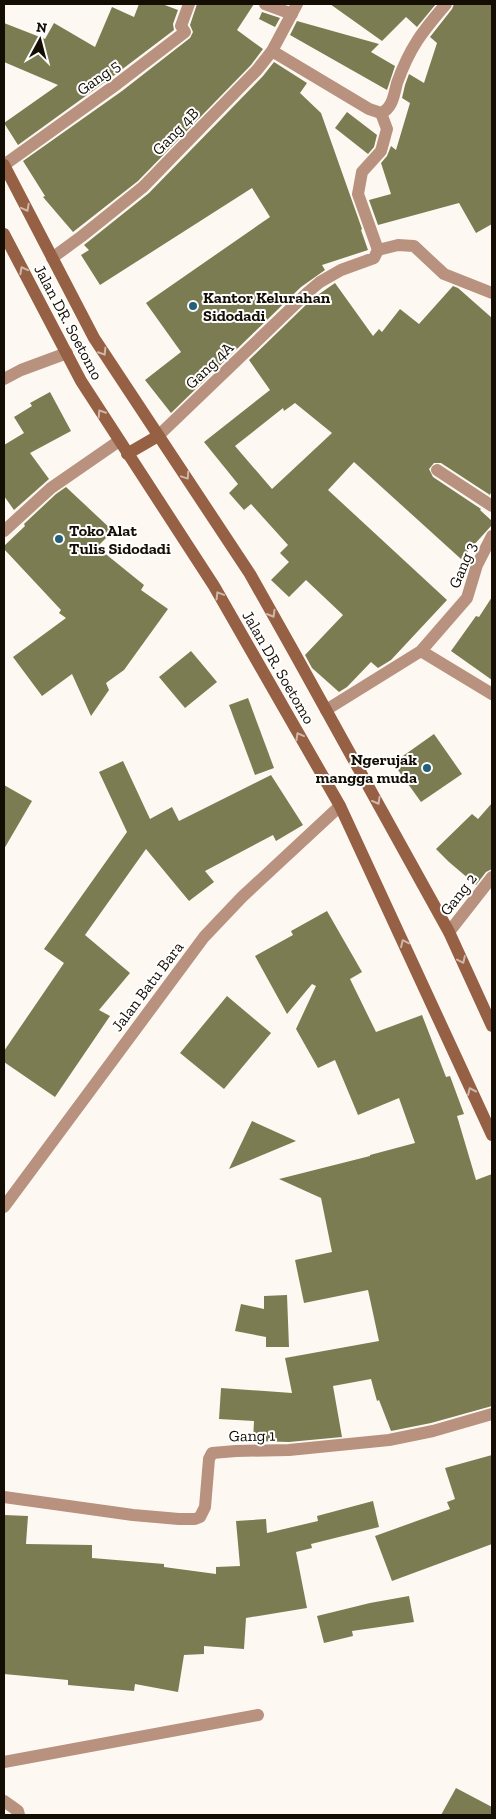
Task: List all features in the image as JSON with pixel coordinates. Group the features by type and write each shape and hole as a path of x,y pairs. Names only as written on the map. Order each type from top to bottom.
{"street":[{"name":"Gang 5","path":"4,165 186,32 181,26 189,4"},
{"path":"265,4 294,9"},
{"path":"381,113 390,107 397,83 415,41 446,4"},
{"name":"Gang 4B","path":"52,258 143,187 258,70 272,51 294,9"},
{"path":"272,51 369,109 381,113 387,128 381,150 362,172 358,194 378,250 398,245 414,246 444,274 492,292"},
{"name":"Jalan DR. Soetomo","path":"4,165 94,338 250,574 449,932 492,1026"},
{"name":"Jalan DR. Soetomo","path":"4,234 80,381 214,586 340,806 492,1135"},
{"name":"Gang 4A","path":"158,436 320,282 341,270 374,258 378,250"},
{"path":"4,379 20,370 67,353"},
{"path":"127,454 158,436"},
{"path":"4,531 52,488 119,441"},
{"path":"437,470 492,506"},
{"name":"Gang 3","path":"326,710 421,651 467,598 477,565 492,536"},
{"path":"421,651 492,694"},
{"name":"Jalan Batu Bara","path":"4,1207 204,936 242,897 340,806"},
{"name":"Gang 2","path":"449,932 492,877"},
{"name":"Gang 1","path":"4,1497 133,1515 179,1519 195,1518 203,1513 205,1507 209,1458 212,1453 344,1446 389,1440 433,1431 492,1414"},
{"path":"4,1762 258,1715"},
{"path":"4,1801 18,1811 19,1815"}],"building":[{"path":"139,4 162,4 178,10 173,24 174,30 18,145 4,123 58,85 4,62 4,23 45,39 54,23 95,47 112,7 134,17"},
{"path":"197,4 254,4 237,30 263,49 251,65 138,181 73,232 43,197 45,196 23,161 122,91 190,38 193,32 190,25"},
{"path":"330,4 436,4 417,27 406,17 382,41"},
{"path":"454,4 492,4 492,224 476,233 459,203 378,225 369,200 391,194 381,163 387,156 391,146 396,150 410,103 402,98 405,85 409,74 424,83 437,43 430,37"},
{"path":"262,12 280,18 275,27 259,19"},
{"path":"297,21 379,44 371,52 395,66 387,90 290,35"},
{"path":"274,62 307,83 300,93 321,113 368,250 322,265 325,270 301,287 171,413 145,380 181,352 146,303 270,217 252,188 100,285 81,255 89,250 84,245 149,193 263,76"},
{"path":"347,112 377,135 374,147 368,154 335,128"},
{"path":"335,283 373,336 379,329 382,332 400,309 419,324 453,286 458,288 492,318 492,490 490,495 441,463 434,463 429,469 433,477 481,509 492,521 492,525 461,559 354,462 328,490 447,600 391,660 378,668 371,662 347,687 339,692 312,668 305,655 343,615 306,580 289,597 271,580 289,562 280,553 288,545 251,504 244,510 229,493 238,484 204,442 270,390 249,360 312,299","holes":["295,403 332,433 272,489 235,446 283,408 284,411"]},
{"path":"50,392 71,431 30,453 49,479 14,510 4,496 4,445 24,433 14,417 32,406 30,403"},
{"path":"66,487 113,531 97,547 144,585 141,590 168,609 124,670 106,683 109,690 91,716 72,674 42,696 13,657 66,618 59,613 61,610 4,549 4,546 25,526 24,524"},
{"path":"492,597 492,680 451,651 476,616 479,617"},
{"path":"191,651 217,682 185,708 159,677"},
{"path":"248,698 274,768 255,775 229,705"},
{"name":"Ngerujak mangga muda","path":"434,734 462,774 421,802 393,763"},
{"path":"123,761 150,819 172,807 179,821 271,775 303,825 276,841 273,835 205,871 214,882 189,901 146,849 85,935 130,973 99,1010 110,1016 55,1097 4,1062 4,1051 64,963 44,949 127,832 99,772"},
{"path":"4,785 32,801 4,849"},
{"path":"492,803 492,869 486,872 476,885 436,849 472,814 478,819"},
{"path":"327,911 362,972 350,979 376,1032 422,1015 446,1077 450,1076 464,1114 457,1116 476,1180 492,1174 492,1406 431,1423 391,1431 379,1400 377,1401 371,1379 333,1386 342,1437 289,1442 253,1441 254,1421 219,1419 221,1388 292,1393 285,1358 379,1341 368,1290 304,1303 295,1260 332,1252 321,1198 279,1179 415,1143 399,1098 358,1115 335,1060 318,1068 296,1029 316,986 312,984 287,1014 255,956 293,935 291,931"},
{"path":"227,996 271,1033 224,1089 180,1053"},
{"path":"252,1121 296,1141 229,1169"},
{"path":"287,1295 289,1347 266,1347 266,1337 235,1331 241,1304 264,1309 264,1296"},
{"path":"492,1455 492,1544 392,1581 375,1536 450,1509 447,1502 455,1499 445,1468"},
{"path":"373,1501 379,1527 311,1544 312,1548 296,1552 307,1608 246,1618 244,1649 204,1646 204,1654 184,1655 178,1692 135,1684 134,1691 68,1685 68,1680 4,1674 4,1515 28,1516 26,1544 92,1545 92,1558 164,1564 164,1567 216,1574 216,1567 240,1566 236,1521 266,1519 267,1533 318,1521 317,1516"},
{"path":"409,1596 414,1622 352,1631 353,1636 324,1643 317,1616"},
{"path":"456,1788 492,1807 492,1815 441,1815"}],"place":[{"name":"Kantor Kelurahan Sidodadi","path":"193,306"},
{"name":"Toko Alat Tulis Sidodadi","path":"59,539"},
{"name":"Ngerujak mangga muda","path":"427,768"}]}
